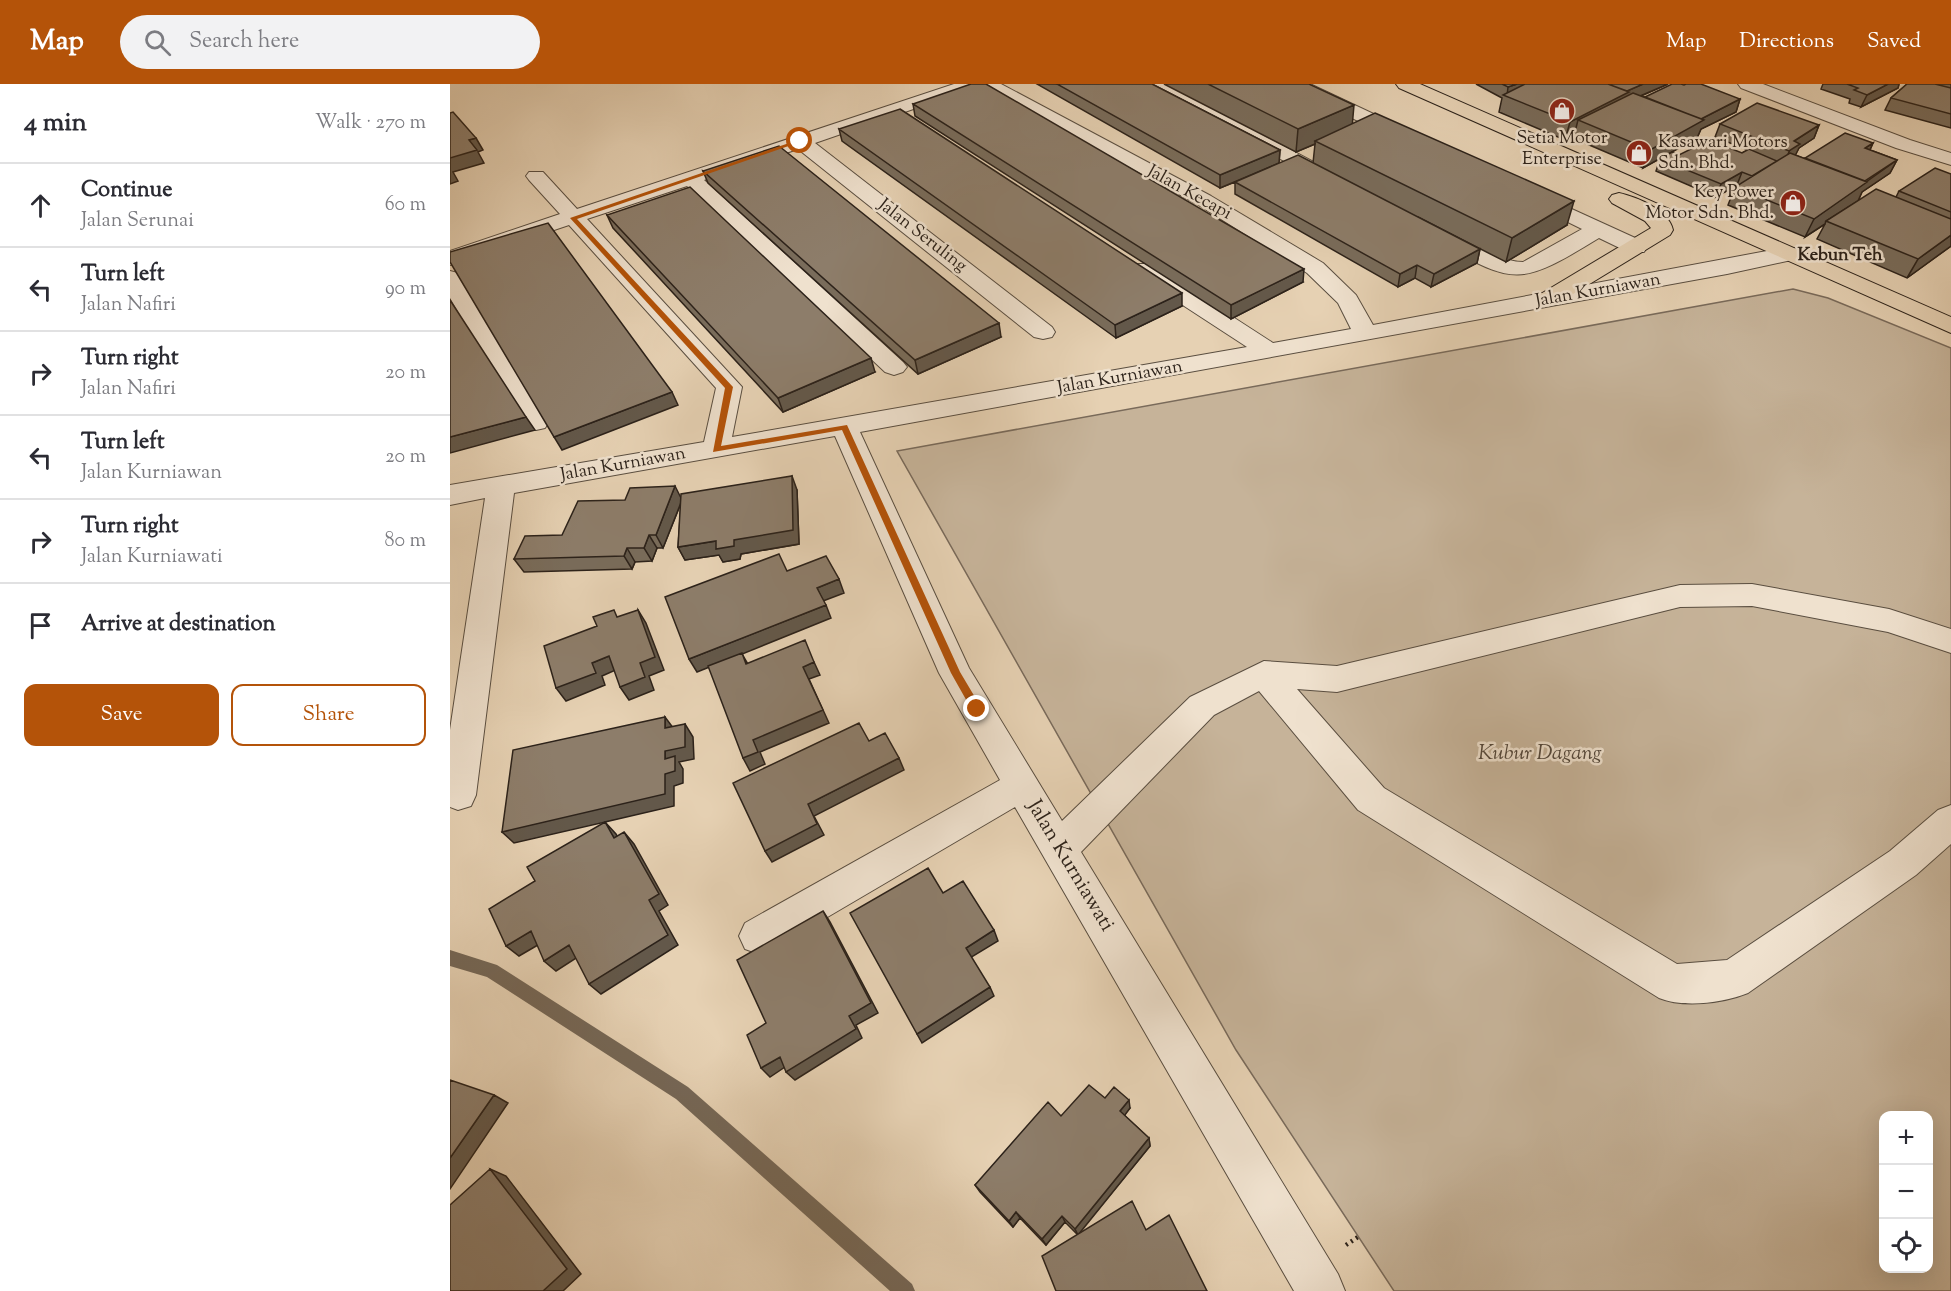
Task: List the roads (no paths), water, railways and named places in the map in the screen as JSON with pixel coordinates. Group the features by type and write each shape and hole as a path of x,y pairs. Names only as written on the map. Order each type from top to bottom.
{"main road":[{"path":"1405,84 1951,326"},
{"path":"1543,145 1563,169 1653,216 1661,224 1662,230 1547,300"}],"street":[{"path":"450,258 972,84"},
{"name":"Jalan Kecapi","path":"987,84 1204,200 1315,267 1348,300 1365,332"},
{"path":"1153,84 1348,187"},
{"path":"1295,84 1419,143"},
{"path":"1747,84 1951,160"},
{"path":"896,109 916,122"},
{"path":"1357,133 1377,123"},
{"name":"Jalan Seruling","path":"800,141 1043,332"},
{"path":"1276,170 1317,152"},
{"path":"1930,174 1951,160"},
{"path":"536,176 729,387 716,450"},
{"path":"690,178 894,367"},
{"path":"1514,189 1636,247"},
{"path":"1204,200 1225,191"},
{"path":"1419,224 1501,266 1518,270 1532,267 1598,229"},
{"name":"Jalan Kurniawan","path":"450,495 844,427 1547,300 1788,254"},
{"path":"1122,255 1268,350"},
{"path":"450,278 536,422"},
{"name":"Jalan Kurniawati","path":"844,427 956,673 1321,1291"},
{"path":"458,795 501,486"},
{"path":"1060,848 1202,706 1264,674 1337,679 1680,596 1752,595 1889,621 1951,641"},
{"path":"1264,674 1371,799 1673,984 1734,979 1903,862 1951,821"},
{"path":"759,936 1022,785"}],"waterway":[{"path":"450,958 491,971 682,1093 905,1291"}],"place":[{"name":"Setia Motor Enterprise","path":"1562,111"},
{"name":"Kasawari Motors Sdn. Bhd.","path":"1639,153"},
{"name":"Key Power Motor Sdn. Bhd.","path":"1793,203"}],"district":[{"name":"Kebun Teh","path":"1840,256"}],"park label":[{"name":"Kubur Dagang","path":"1540,754"}]}
